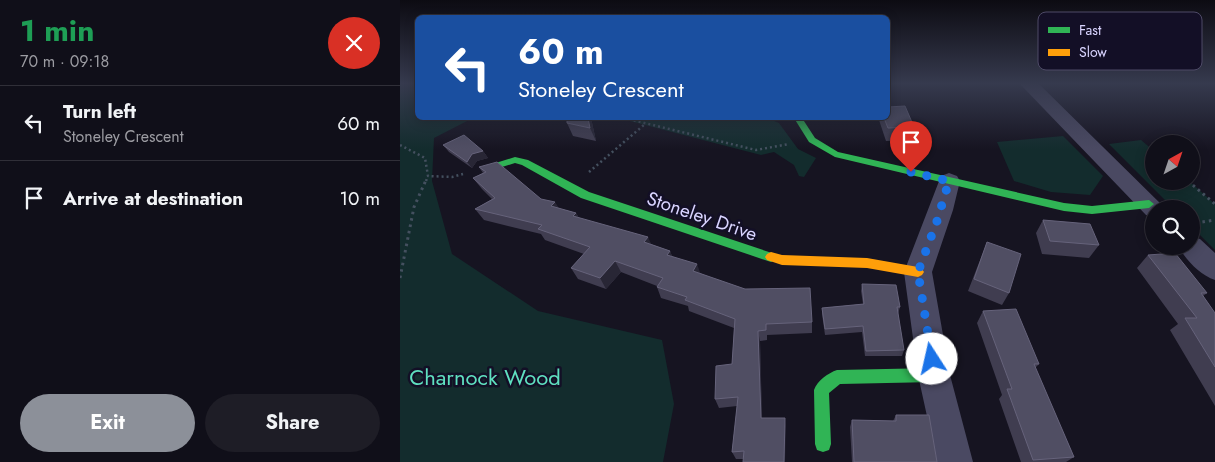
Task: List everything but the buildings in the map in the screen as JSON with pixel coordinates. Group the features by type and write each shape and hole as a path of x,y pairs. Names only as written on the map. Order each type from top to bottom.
{"street":[{"path":"1050,106 1145,201"},
{"path":"799,120 809,138 822,149 834,154 1064,207 1092,210 1145,207"},
{"name":"Stoneley Drive","path":"486,169 516,160 525,162 594,198 753,253 782,260 867,263 918,272"},
{"path":"949,181 936,224 918,272 934,375 954,462"},
{"path":"1200,255 1215,269"},
{"path":"822,444 821,390 827,383 837,377 934,375"}],"path":[{"path":"632,120 756,150 771,149 809,138"},
{"path":"572,188 645,123"},
{"path":"400,145 425,158 428,176 414,207 400,278"},
{"path":"428,176 452,177 486,169"},
{"path":"1199,190 1215,204"},
{"path":"1200,222 1215,220"}],"green space":[{"name":"Charnock Wood","path":"400,106 415,106 415,120 469,120 434,138 432,181 452,254 538,311 662,340 674,404 663,462 400,462"},
{"path":"626,120 772,120 779,123 798,149 816,158 804,177 799,176 794,165 774,152 761,155"},
{"path":"1063,136 1103,176 1090,195 1051,192 1014,181 997,142"},
{"path":"1141,140 1145,143 1145,180 1109,144"},
{"path":"1155,190 1199,190 1215,204 1215,250 1200,235 1200,200 1165,200"}],"traffic: fast":[{"path":"799,120 812,140 835,154 1064,207 1092,210 1145,204"},
{"path":"486,169 515,160 525,162 585,195 771,257"},
{"path":"823,444 821,390 837,377 934,375"}],"traffic: slow":[{"path":"771,257 782,260 867,263 918,272"}],"route":[{"path":"911,172 949,181 934,231 922,256 918,272 920,296 932,359"}]}
